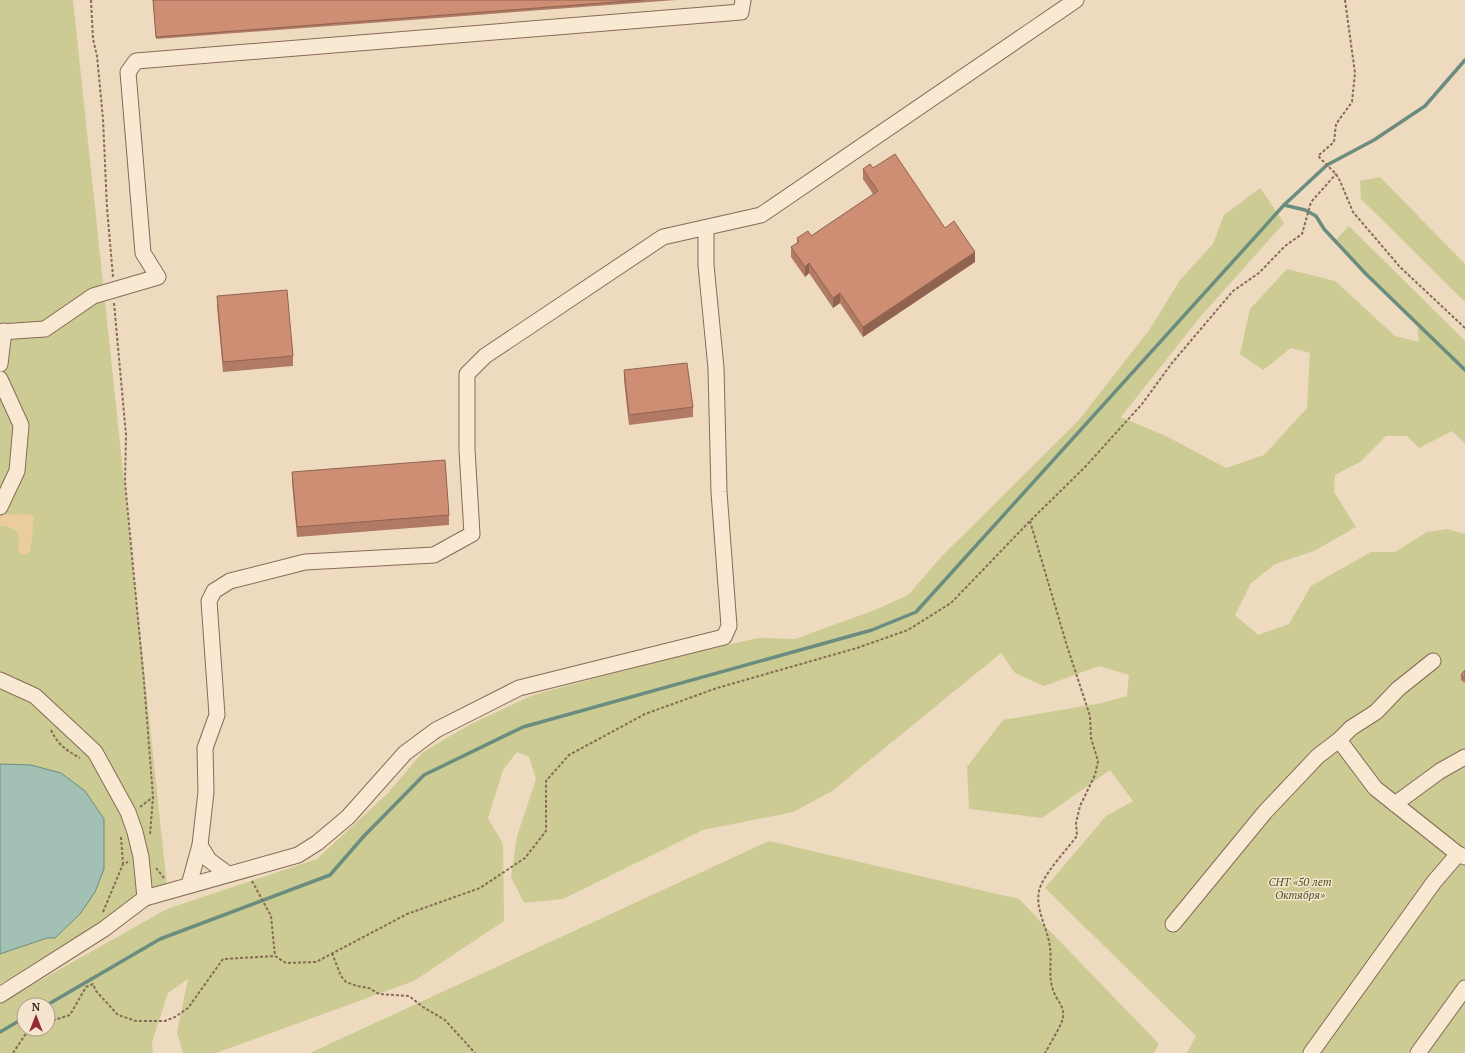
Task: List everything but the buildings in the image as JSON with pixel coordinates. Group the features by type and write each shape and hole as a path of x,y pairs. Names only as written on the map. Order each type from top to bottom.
{"street":[{"path":"0,364 2,332 45,329 93,296 158,277 143,253 128,72 136,60 741,12 743,0"},
{"path":"184,887 200,845 206,792 205,748 217,715 209,601 214,591 230,581 305,562 434,555 472,534 467,450 467,374 485,356 663,237 761,215 1076,0"},
{"path":"0,995 104,929 146,898 298,855 317,843 348,817 405,753 436,730 519,688 724,637 729,626 719,492 716,368 706,265 706,228"},
{"path":"0,379 21,425 17,471 0,507"},
{"path":"1173,924 1265,812 1318,756 1339,740 1351,728 1376,712 1398,689 1433,661"},
{"path":"0,680 35,696 95,752 128,812 147,860 146,898"},
{"path":"1311,1053 1434,882 1461,856 1375,788 1339,740"},
{"path":"1395,804 1440,771 1465,756"},
{"path":"200,845 209,860 228,874"},
{"path":"1418,1053 1465,988"}],"path":[{"path":"91,0 93,39 97,56 103,119 113,289 126,435 125,482 144,682 153,798 150,836"},
{"path":"1345,0 1355,73 1352,102 1336,124 1334,142 1318,156 1336,174 1353,212 1400,267 1465,328"},
{"path":"56,1019 70,1015 86,987 93,984 96,991 118,1015 136,1021 165,1021 188,1008 223,959 275,956 286,963 316,962 407,914 480,888 525,858 546,831 546,781 569,755 645,714 717,688 857,648 908,630 951,603 1030,520 1086,466 1142,404 1172,363 1233,291 1259,273 1285,246 1302,234 1311,202 1336,174"},
{"path":"1030,520 1066,646 1090,716 1091,738 1098,761 1095,775 1080,806 1076,823 1077,836 1050,869 1039,890 1039,906 1050,946 1052,965 1050,980 1053,991 1063,1008 1063,1018 1045,1053"},
{"path":"100,916 104,911 124,864 147,860 164,878 184,887"},
{"path":"254,882 271,916 275,956"},
{"path":"332,953 341,976 346,982 369,988 379,994 409,996 423,1007 445,1020 475,1053"},
{"path":"13,1053 24,1037"}],"green space":[{"path":"0,0 73,0 168,896 0,984"},
{"path":"1380,177 1465,264 1465,302 1361,199 1360,181"},
{"name":"СНТ «50 лет Октября»","path":"1260,188 1284,223 1200,317 1121,417 1166,436 1226,468 1264,455 1307,408 1310,353 1291,348 1263,370 1240,354 1250,309 1287,269 1335,281 1395,336 1419,342 1417,324 1335,241 1349,226 1465,341 1465,443 1452,431 1419,448 1407,436 1386,436 1360,462 1335,475 1334,492 1356,527 1314,551 1275,564 1251,583 1235,615 1258,635 1289,624 1311,586 1371,552 1395,552 1427,532 1447,529 1465,534 1465,1053 1187,1053 1196,1036 1045,888 1106,816 1133,801 1110,770 1042,818 969,809 967,767 1003,720 1102,703 1127,696 1129,675 1099,666 1044,686 1015,673 1001,653 832,791 793,812 703,830 563,899 524,903 511,877 517,836 536,779 529,757 517,752 503,770 488,818 503,844 504,921 414,981 216,1053 183,1053 177,1033 188,979 168,993 152,1042 153,1053 0,1053 0,1003 167,909 317,859 388,793 423,752 471,724 533,695 671,658 758,638 795,639 875,610 908,595 942,556 1078,421 1150,329 1180,280 1213,244 1224,215"},
{"path":"769,841 1019,899 1159,1044 1154,1053 310,1053"}],"sand":[{"path":"25,514 34,516 29,553 24,555 18,552 19,539 17,531 6,526 0,526 0,515"}],"shaded area":[{"path":"0,764 31,765 61,773 85,791 104,819 104,869 95,892 80,914 55,938 47,938 0,954"}],"waterway":[{"path":"56,1000 160,939 330,875 364,836 424,775 523,727 872,630 916,612 1284,205 1327,165 1374,140 1425,106 1465,60"},
{"path":"1284,205 1305,210 1316,216 1324,229 1366,274 1465,370"},
{"path":"0,1032 16,1023"}]}
